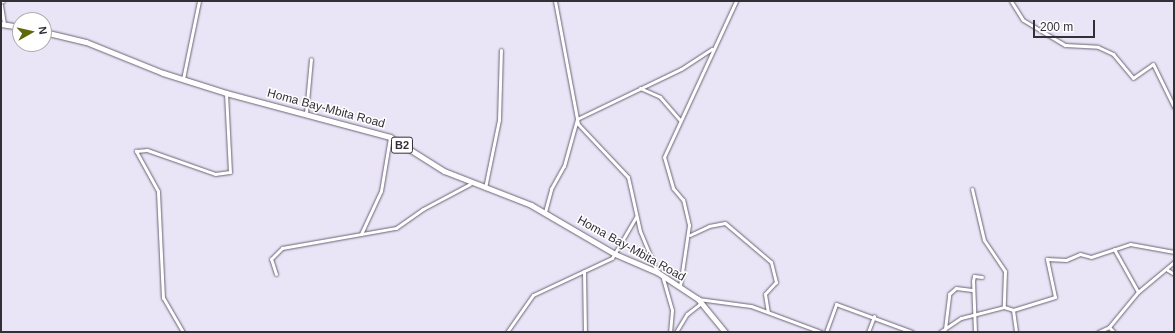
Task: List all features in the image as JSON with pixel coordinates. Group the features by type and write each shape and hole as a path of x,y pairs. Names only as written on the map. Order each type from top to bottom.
{"highway":[{"name":"Homa Bay-Mbita Road","path":"52,34 86,42 183,79 390,137 470,184 485,188 545,212 615,254 660,274 698,298"},
{"path":"698,298 700,304 725,332"}],"street":[{"path":"183,79 199,1"},
{"path":"555,1 577,119 584,133 628,177 636,217 660,274 672,310 670,332"},
{"path":"680,286 690,235 683,200 673,188 664,157 712,49 736,1"},
{"path":"1011,1 1021,19 1058,42 1072,47 1101,48 1115,55 1133,78 1152,64 1174,107"},
{"path":"2,3 3,24"},
{"path":"545,212 551,189 564,166 577,119 681,69 712,49"},
{"path":"485,188 499,120 501,50"},
{"path":"306,113 311,60"},
{"path":"640,88 660,96 680,120"},
{"path":"183,332 163,295 158,191 136,151 138,148 153,152 215,174 231,171 226,92"},
{"path":"361,234 381,191 390,137"},
{"path":"276,274 271,259 282,248 401,226 423,208 470,184"},
{"path":"972,189 984,240 1005,271 1004,307"},
{"path":"507,332 528,298 610,260 636,217"},
{"path":"690,235 709,226 725,223 771,262 776,282 765,294 768,312"},
{"path":"940,332 961,318 973,314 1004,307 1013,310 1055,297 1047,259 1066,260 1080,254 1091,257 1130,244 1174,252"},
{"path":"1114,249 1138,292"},
{"path":"1098,332 1109,327 1138,292 1174,262"},
{"path":"1166,269 1174,274"},
{"path":"584,271 585,332"},
{"path":"975,332 972,290 974,276 982,277"},
{"path":"945,329 948,294 956,288 972,290"},
{"path":"698,298 734,302 768,312 821,332"},
{"path":"676,332 684,318 700,304"},
{"path":"826,332 836,304 874,316 912,332"},
{"path":"1013,310 1016,332"},
{"path":"868,332 874,316"},
{"path":"1109,327 1114,332"}]}
